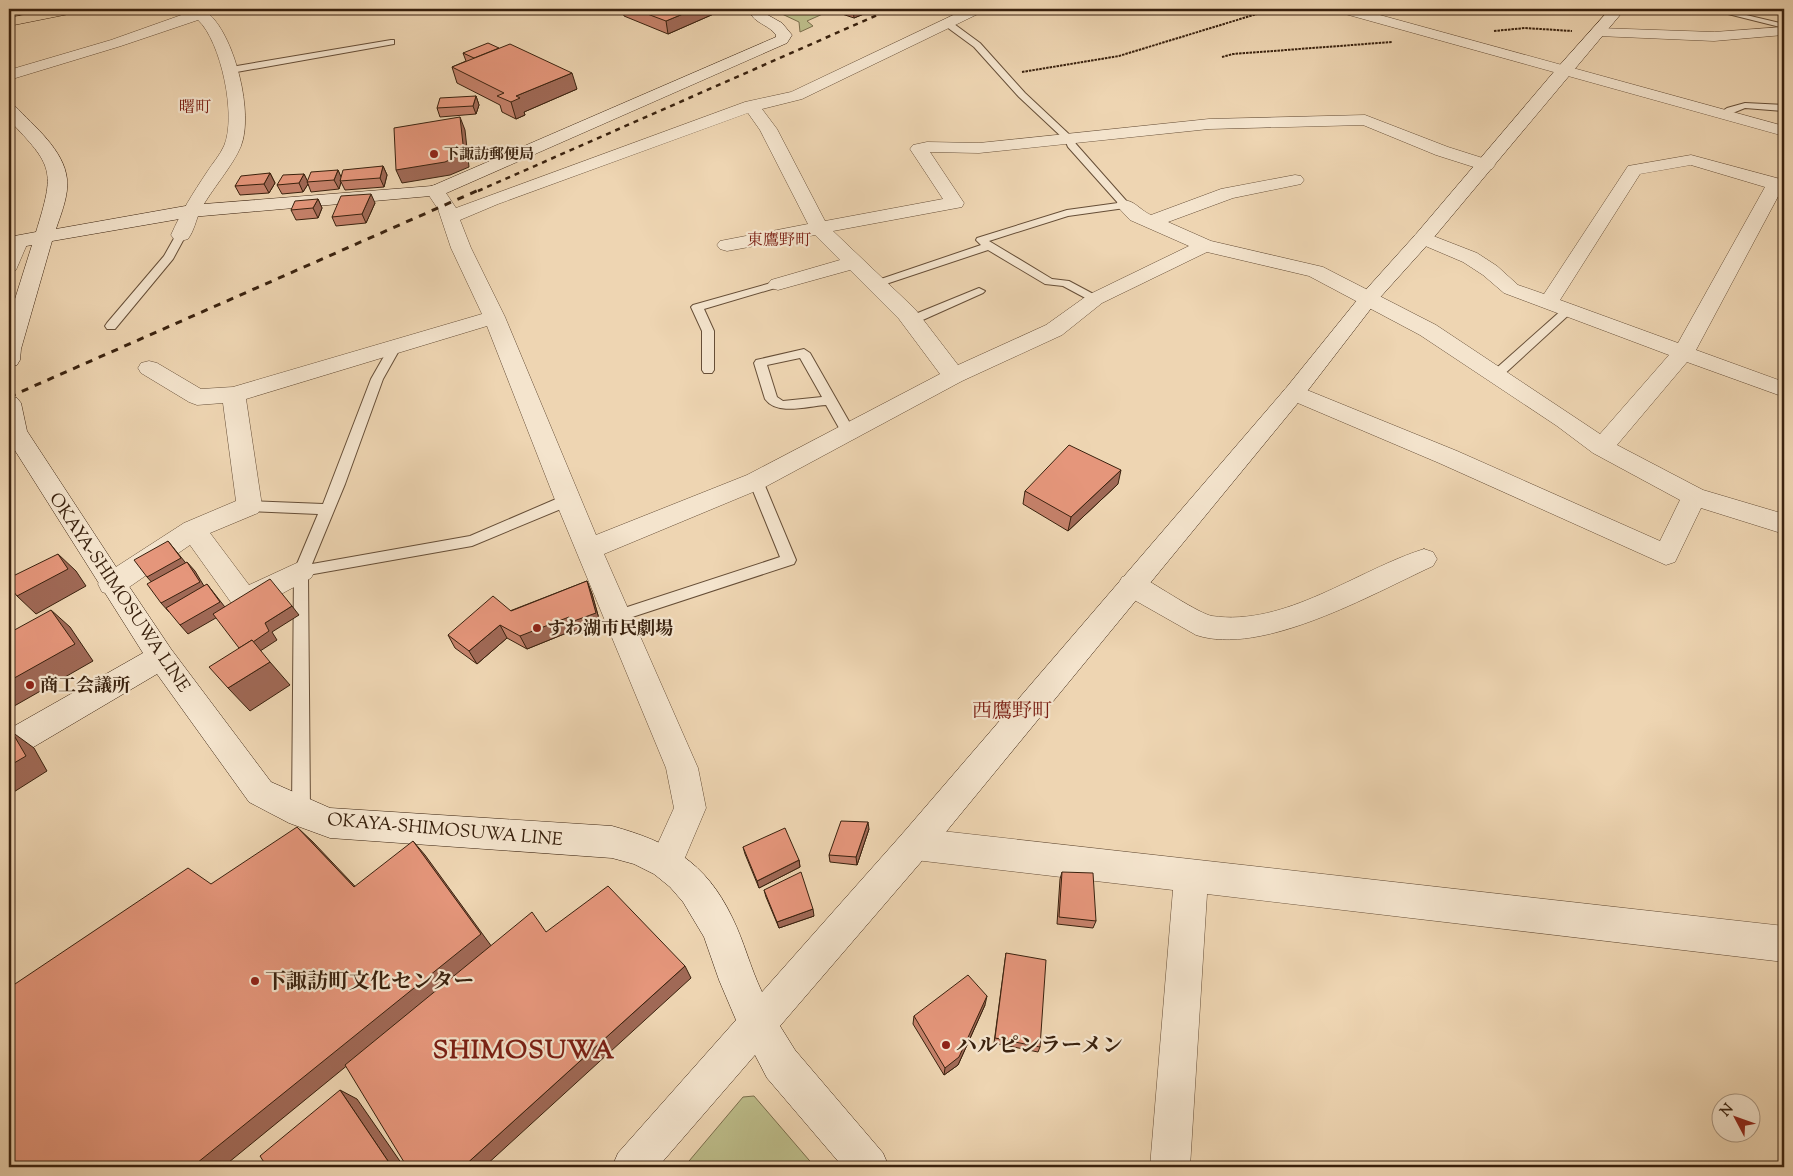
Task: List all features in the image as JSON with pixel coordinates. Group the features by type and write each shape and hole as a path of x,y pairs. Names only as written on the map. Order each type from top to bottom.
{"highway":[{"path":"9,22 35,13 74,9"}],"street":[{"path":"9,266 14,243 192,211 435,191 782,40 784,35 781,30 759,16 759,12 763,9"},
{"path":"450,217 491,200 751,106 796,96 977,9"},
{"path":"1343,9 1784,131"},
{"path":"632,1167 758,1025 914,844 1294,393 1368,298 1423,238 1564,70 1618,9"},
{"path":"9,75 116,43 202,10 211,24 231,70 237,111 233,145 192,211 181,235"},
{"path":"1598,32 1692,38 1784,31"},
{"path":"751,106 768,129 820,229 912,320 954,376"},
{"path":"9,110 39,143 53,163 58,178 56,197 10,348 9,360"},
{"path":"727,245 955,203 919,149 927,147 979,148 1209,124 1365,120 1442,151 1486,164"},
{"path":"1548,303 1634,170 1691,160 1780,185 1683,353 1602,447"},
{"path":"1151,222 1228,193 1295,180"},
{"path":"435,191 450,217 461,248 494,317 568,500 682,768 690,808 666,863"},
{"path":"1125,206 1137,216 1205,246 1316,271 1428,330 1565,420 1602,447 1694,496 1784,524"},
{"path":"1423,238 1466,253 1490,269 1511,289 1784,390"},
{"path":"589,549 756,481 954,376 1054,330 1095,299 1205,246"},
{"path":"778,284 855,262"},
{"path":"149,368 197,397 234,395 494,317"},
{"path":"1294,393 1448,457 1666,555 1694,496"},
{"path":"112,584 193,530 249,506 234,395"},
{"name":"OKAYA-SHIMOSUWA LINE","path":"9,403 15,432 112,584 161,657 260,792 301,812 330,823 612,842 640,850 666,863 682,875 695,890 720,928 738,980 758,1025 780,1064 869,1167"},
{"path":"193,530 245,600 301,571"},
{"path":"1132,585 1206,627 1250,628 1301,614 1424,559"},
{"path":"9,745 161,657"},
{"path":"914,844 1784,944"},
{"path":"1170,1167 1191,876"}],"lane":[{"path":"1712,9 1784,26"},
{"path":"947,23 977,45 1022,95 1068,139 1125,206"},
{"path":"231,70 391,42"},
{"path":"1723,114 1730,108 1745,104 1784,108"},
{"path":"1095,299 1065,283 1049,282 981,240 1066,213 1125,206"},
{"path":"111,326 169,257 181,235"},
{"path":"876,284 989,246"},
{"path":"708,370 708,331 697,307 778,284"},
{"path":"912,320 979,290"},
{"path":"1496,375 1568,310"},
{"path":"301,812 301,571 328,509 377,379 395,347"},
{"path":"831,400 781,405 771,399 760,363 804,353 831,400 848,432"},
{"path":"617,616 788,560 756,481"},
{"path":"301,571 472,541 568,500"},
{"path":"249,506 328,509"}],"path":[{"path":"1005,75 1119,56 1273,9"},
{"path":"1490,32 1525,28 1598,32"},
{"path":"1222,57 1233,54 1356,46 1426,38 1437,34"}],"green space":[{"path":"783,9 834,9 807,21 813,26 800,32 799,22 782,14"},
{"path":"754,1096 815,1167 684,1167 743,1097"}],"building":[{"path":"634,9 695,9 666,21"},
{"path":"488,43 499,48 474,58 463,53"},
{"path":"510,44 572,73 516,96 520,98 511,102 497,96 504,93 452,67"},
{"path":"476,96 473,106 437,108 440,98"},
{"name":"下諏訪郵便局","path":"460,117 464,153 445,162 396,170 394,128"},
{"path":"383,166 380,178 340,181 343,170"},
{"path":"338,170 334,180 307,182 311,172"},
{"path":"270,173 264,184 235,186 241,176"},
{"path":"304,174 299,183 277,185 283,175"},
{"path":"371,194 362,214 332,217 341,196"},
{"path":"318,199 313,208 291,210 295,201"},
{"path":"1069,445 1121,470 1071,517 1025,491"},
{"path":"168,541 181,558 147,577 134,560"},
{"path":"58,554 68,569 17,596 9,586 9,578"},
{"path":"187,562 200,582 161,603 147,584"},
{"path":"270,579 292,606 265,623 269,631 253,642 252,640 239,648 213,614"},
{"path":"587,581 596,613 571,622 569,617 520,636 500,625 469,651 448,635 493,596 511,611"},
{"path":"207,584 220,602 180,625 166,608"},
{"path":"51,610 75,644 9,681 9,633"},
{"path":"252,640 270,662 228,688 209,667"},
{"path":"12,732 26,756 9,766 9,734"},
{"path":"841,821 868,822 856,857 829,855"},
{"name":"下諏訪町文化センター","path":"297,827 354,887 413,841 481,934 192,1167 9,1167 9,988 188,868 211,884"},
{"path":"785,828 799,860 757,881 743,847"},
{"path":"801,872 813,909 777,922 764,890"},
{"path":"1062,872 1093,873 1096,921 1059,917"},
{"path":"608,886 685,966 463,1167 407,1167 345,1065 532,912 546,932"},
{"path":"1006,953 1046,960 1040,1047 995,1038"},
{"name":"ハルピンラーメン","path":"968,975 987,996 959,1057 945,1068 914,1016"},
{"path":"340,1090 392,1167 267,1167 260,1156"}],"railway":[{"path":"478,191 891,9"},
{"path":"9,397 481,189"}],"place":[{"name":"下諏訪郵便局","path":"434,154"},
{"name":"すわ湖市民劇場","path":"537,628"},
{"name":"商工会議所","path":"30,685"},
{"name":"下諏訪町文化センター","path":"255,981"},
{"name":"ハルピンラーメン","path":"946,1045"}],"district":[{"name":"曙町","path":"195,106"},
{"name":"東鷹野町","path":"779,239"},
{"name":"西鷹野町","path":"1012,710"},
{"name":"SHIMOSUWA","path":"524,1049"}]}
